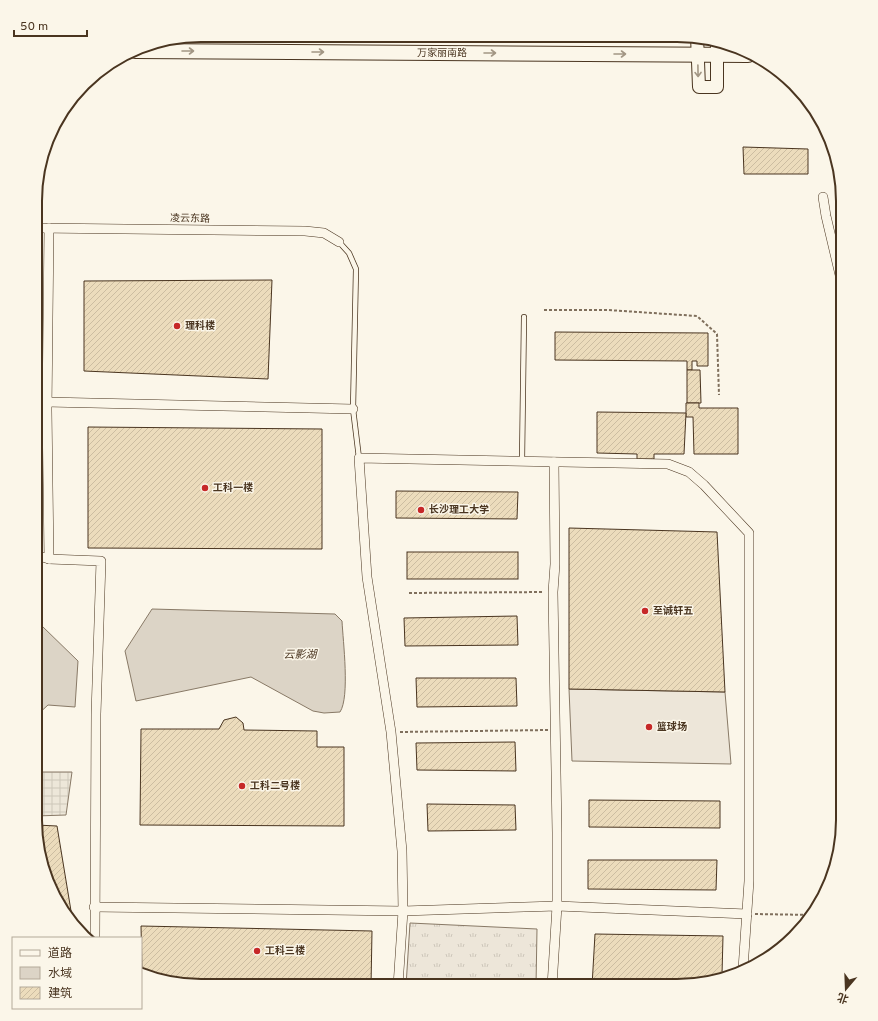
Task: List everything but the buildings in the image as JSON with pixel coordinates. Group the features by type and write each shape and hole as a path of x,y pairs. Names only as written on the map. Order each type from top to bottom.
{"main road":[{"path":"698,43 699,87 717,87 717,49"},
{"name":"万家丽南路","path":"147,51 698,55 717,49 733,52"}],"street":[{"path":"823,197 836,258"},
{"name":"凌云东路","path":"42,228 305,231 324,233 339,242"},
{"path":"49,228 47,406 49,559"},
{"path":"42,408 47,406 353,409"},
{"path":"398,979 403,911 402,851 391,732 367,578 358,458 668,464 689,472 704,485 749,533 749,881 743,965"},
{"path":"552,979 557,906 553,592 555,564 554,462"},
{"path":"42,557 49,559 101,560 96,714 95,937"},
{"path":"94,907 403,911 557,906 747,914"}],"lane":[{"path":"339,242 349,254 356,269 353,409 358,458"},
{"path":"522,461 524,317"}],"path":[{"path":"544,310 608,310 697,316 717,334 718,395"},
{"path":"409,593 553,592"},
{"path":"391,732 555,730"},
{"path":"747,914 804,915"}],"green space":[{"name":"篮球场","path":"569,689 725,692 731,764 572,761"},
{"path":"410,923 537,929 536,979 406,979"}],"shaded area":[{"path":"42,772 72,772 66,815 42,816"}],"water":[{"name":"云影湖","path":"152,609 335,614 342,621 344,655 345,694 340,712 324,713 313,711 251,677 136,701 125,651"},
{"path":"42,626 78,661 75,707 48,705 42,710"}],"place":[{"name":"理科楼","path":"177,326"},
{"name":"工科一楼","path":"205,488"},
{"name":"长沙理工大学","path":"421,510"},
{"name":"至诚轩五","path":"645,611"},
{"name":"篮球场","path":"649,727"},
{"name":"工科二号楼","path":"242,786"},
{"name":"工科三楼","path":"257,951"}]}
